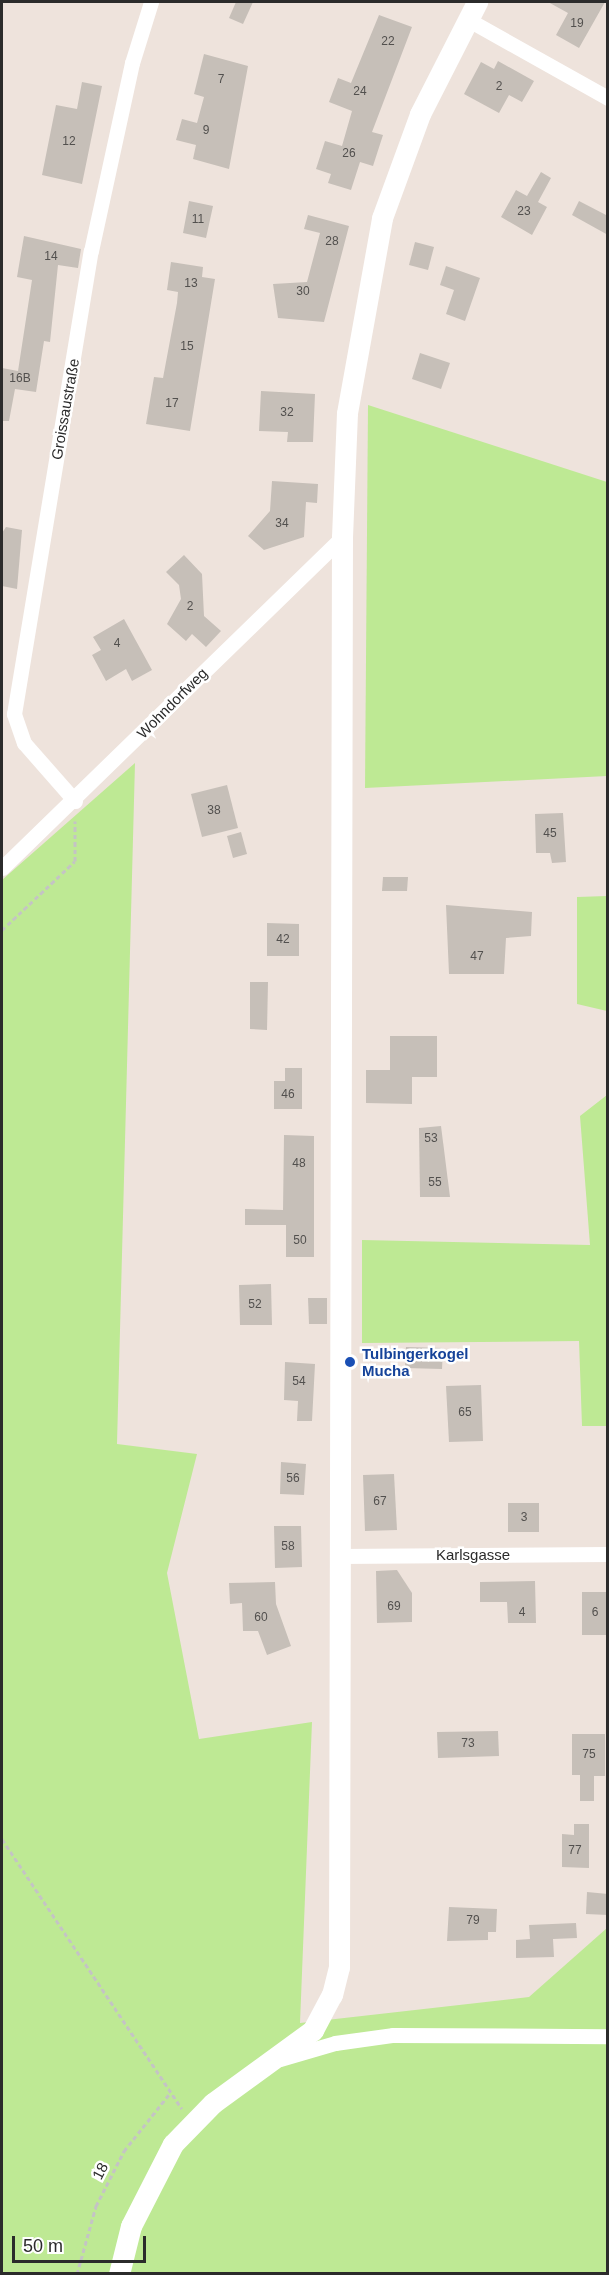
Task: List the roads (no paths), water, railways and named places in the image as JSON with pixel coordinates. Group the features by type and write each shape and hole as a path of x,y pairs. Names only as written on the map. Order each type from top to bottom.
{"street":[{"name":"Groissaustraße","path":"75,801 24,743 14,714 91,251 132,63 151,2"},
{"path":"119,2274 143,2198 191,2122 277,2060 324,2013 339,1967 338,1556 342,537 347,413 382,218 420,114 472,10 608,98"},
{"name":"Wohndorfweg","path":"2,868 75,801 342,537"},
{"name":"Karlsgasse","path":"338,1556 608,1554"},
{"path":"277,2060 335,2043 393,2035 608,2036"}],"place":[{"name":"Tulbingerkogel Mucha","path":"350,1362"}]}
